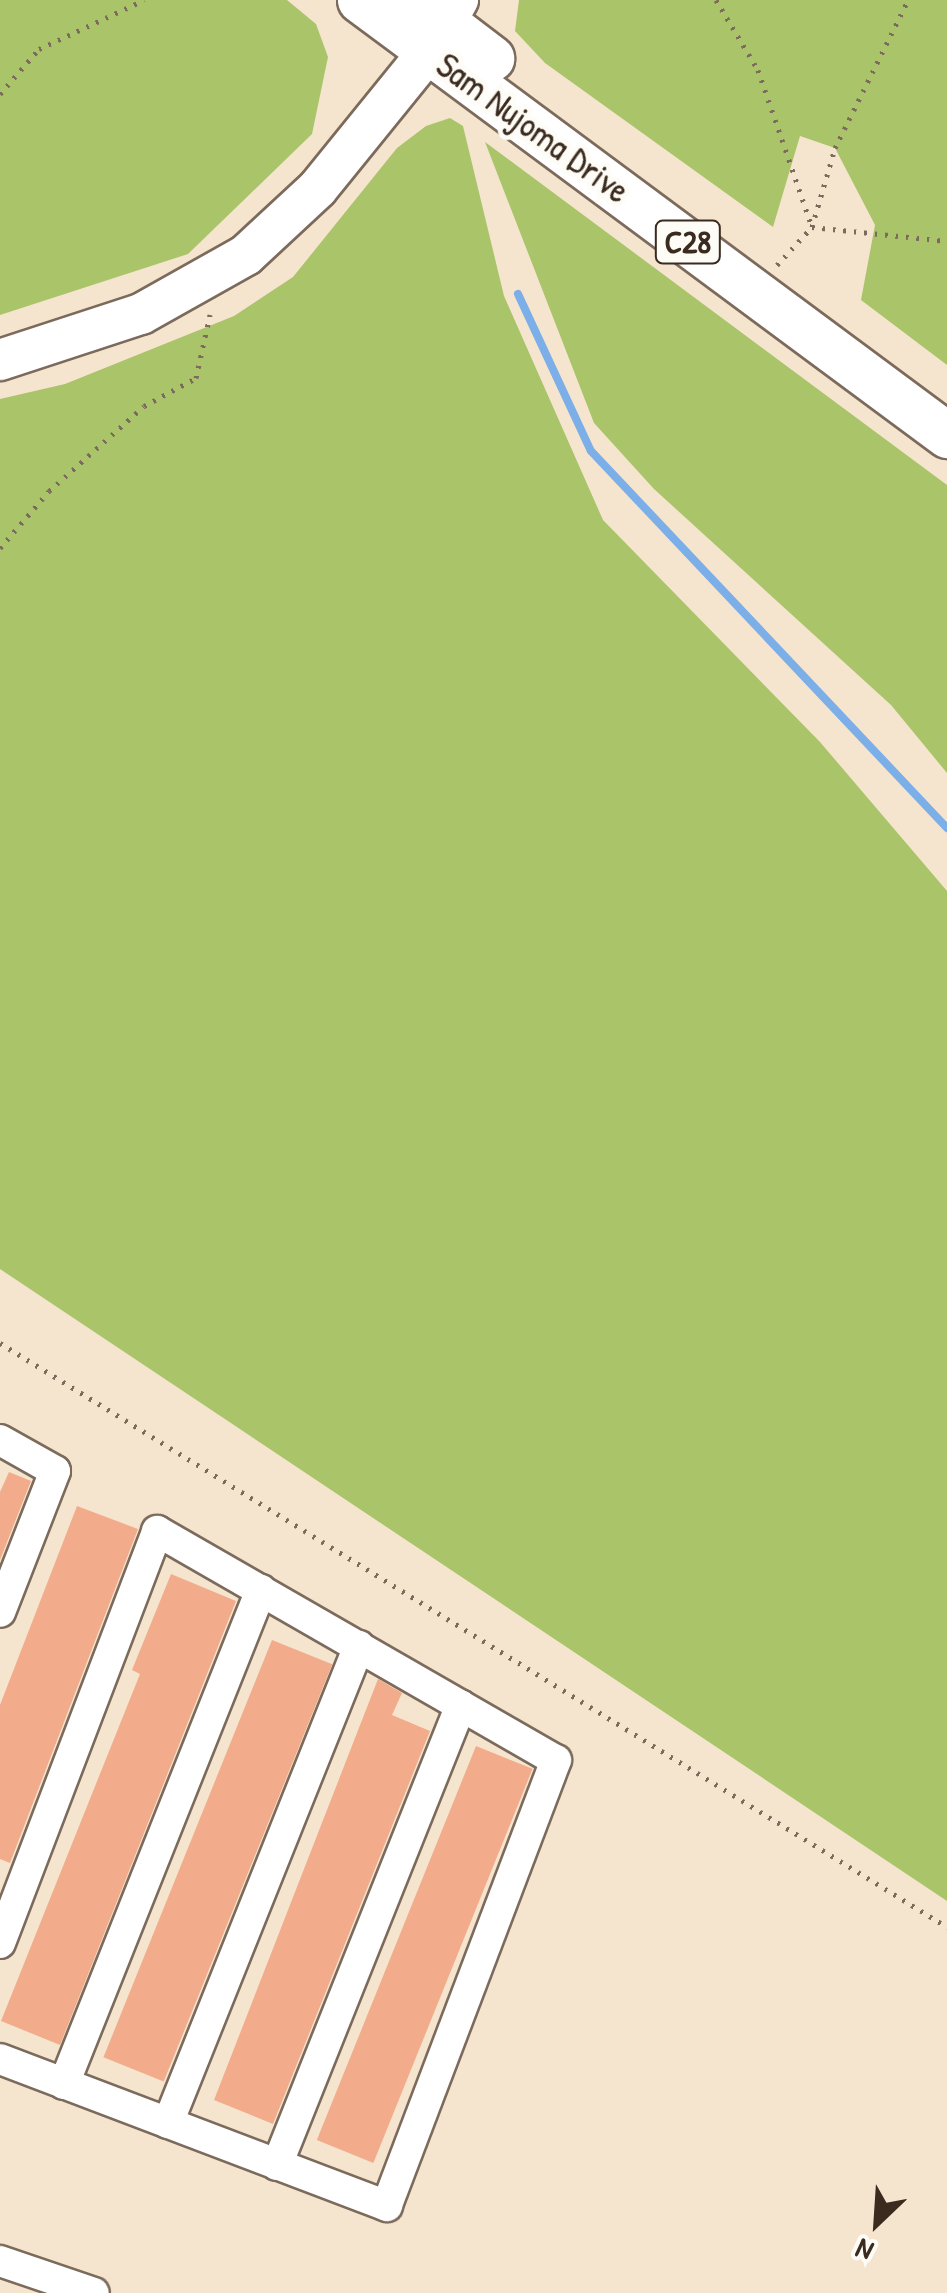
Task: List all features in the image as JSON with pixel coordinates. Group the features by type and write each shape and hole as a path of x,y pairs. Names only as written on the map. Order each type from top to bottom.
{"main road":[{"name":"Sam Nujoma Drive","path":"360,0 437,19 776,268 947,403"},
{"name":"Sam Nujoma Drive","path":"437,19 947,435"},
{"path":"0,360 107,327 219,273 290,220 437,19"}],"street":[{"path":"0,1440 55,1470 0,1612"},
{"path":"0,1943 157,1531 556,1760 386,2206 0,2059"},
{"path":"64,2084 261,1590"},
{"path":"168,2123 360,1646"},
{"path":"277,2165 461,1705"},
{"path":"0,2261 94,2293"}],"path":[{"path":"0,94 39,49 144,0"},
{"path":"716,0 758,70 812,227"},
{"path":"776,268 812,227 835,148 908,0"},
{"path":"812,227 947,241"},
{"path":"0,548 49,491 144,406 196,378 219,273"},
{"path":"0,1343 947,1927"}],"green space":[{"path":"0,0 287,0 316,24 328,57 312,134 188,254 0,315"},
{"path":"519,0 947,0 947,365 861,300 875,225 835,148 800,136 773,227 545,63 515,31"},
{"path":"450,118 463,126 504,296 603,520 820,742 947,891 947,1901 0,1269 0,399 65,384 234,316 293,277 397,148 426,126"},
{"path":"485,142 947,485 947,773 891,705 654,489 594,423"}],"building":[{"path":"9,1472 31,1481 0,1560 0,1492"},
{"path":"77,1506 138,1529 10,1863 0,1859 0,1705"},
{"path":"171,1574 236,1601 60,2045 1,2021 140,1674 132,1670"},
{"path":"272,1640 332,1664 164,2082 103,2057"},
{"path":"378,1679 402,1693 392,1715 430,1731 273,2124 214,2100"},
{"path":"476,1746 533,1769 373,2163 317,2140"}],"waterway":[{"path":"518,294 591,451 947,828"}]}
